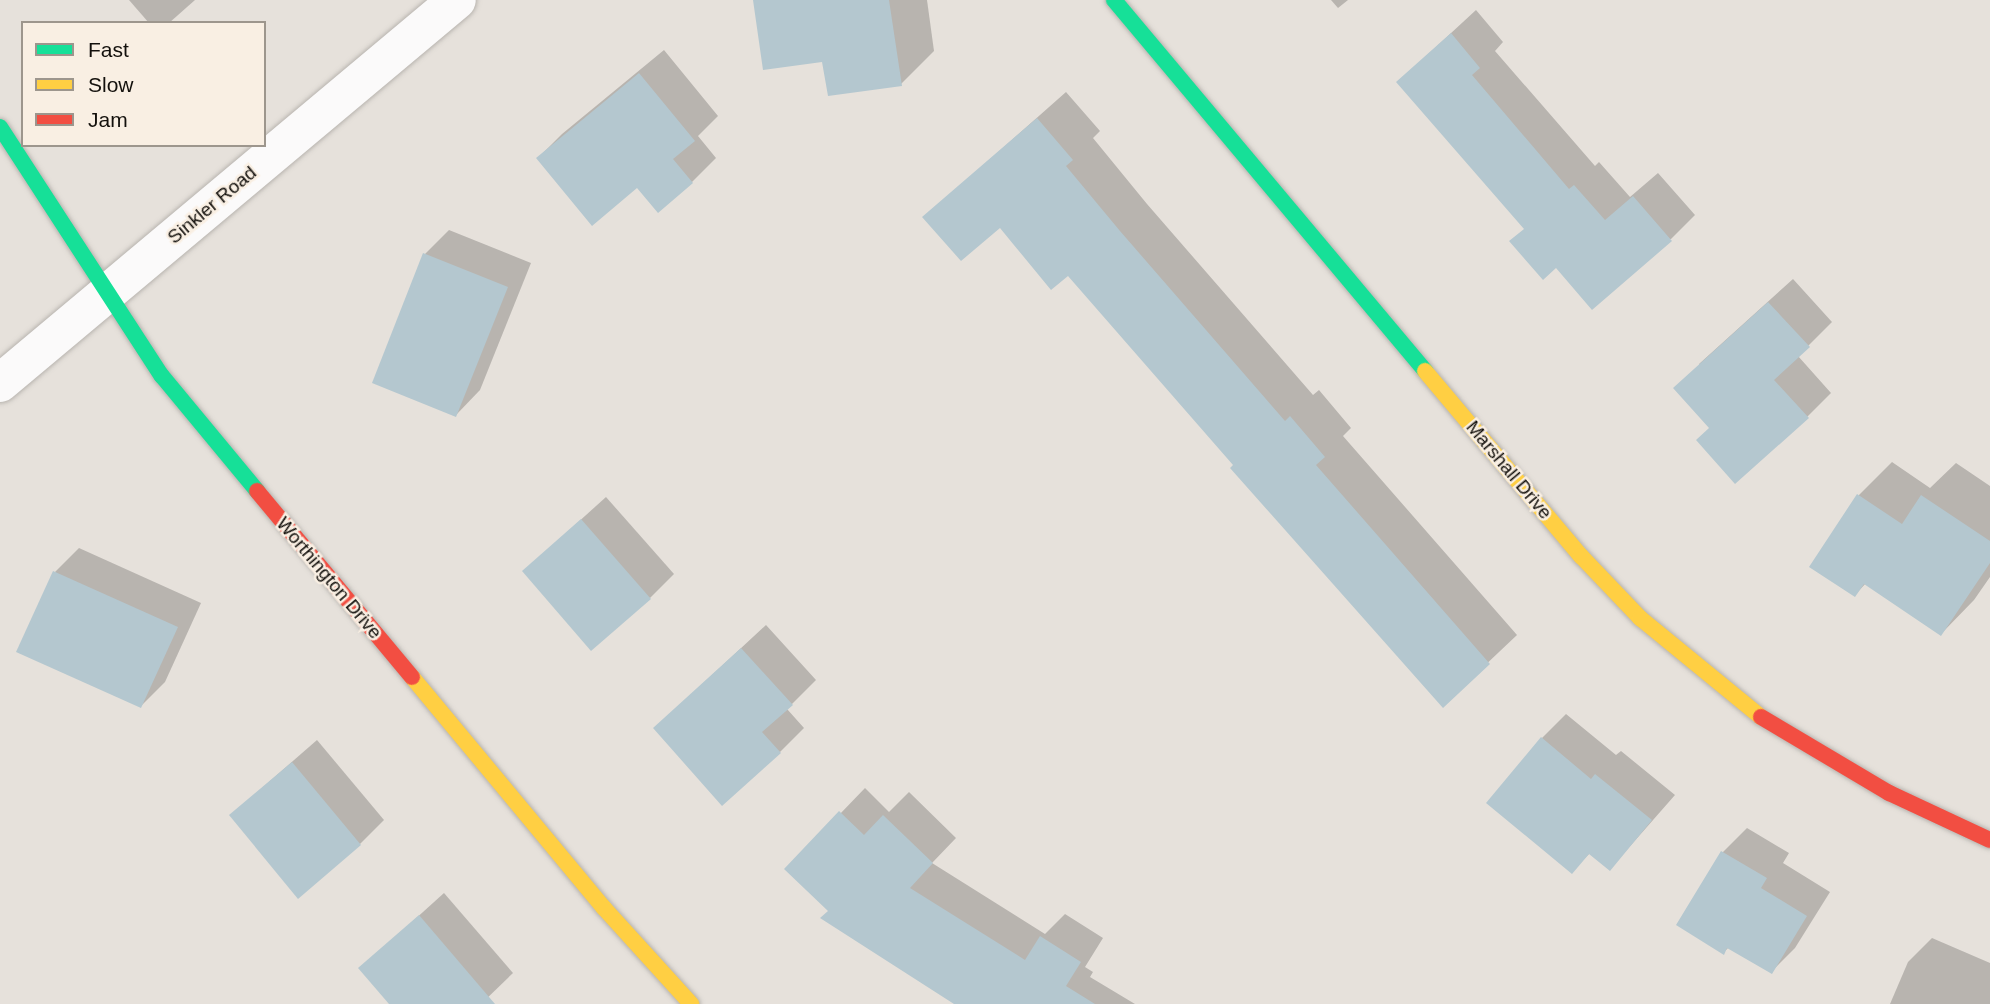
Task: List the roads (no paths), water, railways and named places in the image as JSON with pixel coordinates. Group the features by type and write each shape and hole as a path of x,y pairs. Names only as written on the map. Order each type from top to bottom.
{"street":[{"name":"Sinkler Road","path":"0,383 457,0"},
{"name":"Marshall Drive","path":"1114,0 1572,546 1640,618 1749,709 1804,745 1889,793 1990,840"},
{"name":"Worthington Drive","path":"0,127 162,376 604,908 691,1004"}]}
